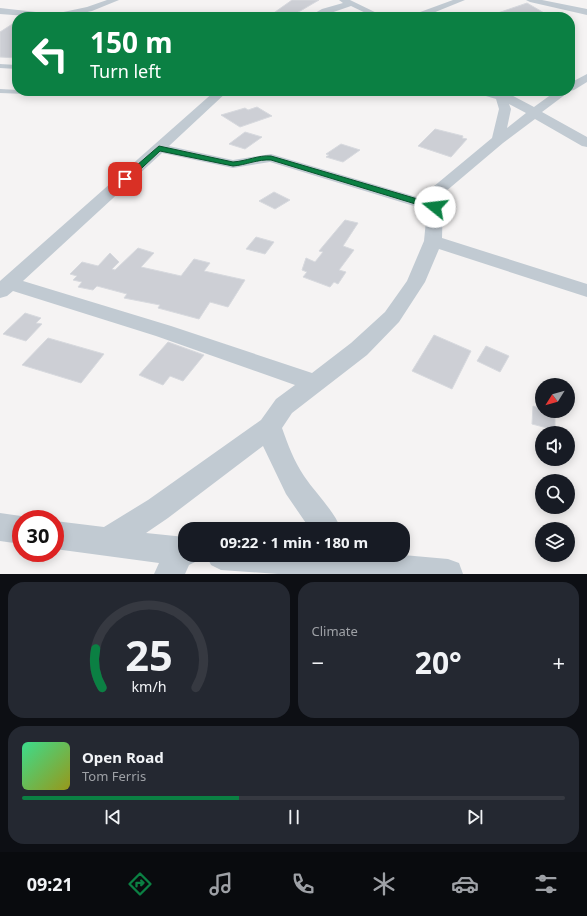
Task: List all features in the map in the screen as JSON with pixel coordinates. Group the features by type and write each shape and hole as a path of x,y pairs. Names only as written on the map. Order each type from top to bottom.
{"street":[{"path":"92,0 105,4"},
{"path":"76,12 115,0"},
{"path":"430,12 461,0"},
{"path":"530,0 587,12"},
{"path":"323,12 346,2 369,12"},
{"path":"0,11 12,12"},
{"path":"575,89 587,77"},
{"path":"5,288 216,96"},
{"path":"498,140 505,109 500,96"},
{"path":"503,96 587,143"},
{"path":"108,542 158,509 270,427 284,406 359,349 392,317 416,282 433,241 435,207 438,190 498,140 513,131 556,96"},
{"path":"159,148 233,164 262,158 271,158 435,207"},
{"path":"433,241 587,291"},
{"path":"5,288 85,305 316,383"},
{"path":"270,427 277,451 296,485 322,522"},
{"path":"0,527 12,529"},
{"path":"64,535 108,542 178,559"},
{"path":"364,562 448,574"}],"lane":[{"path":"0,66 12,67"},
{"path":"0,91 12,91"}],"building":[{"path":"292,0 319,0 299,12 275,12"},
{"path":"527,3 542,12 501,12"},
{"path":"12,24 12,58 0,57 0,32"},
{"path":"257,107 272,116 240,127 221,115 245,108 248,110"},
{"path":"435,129 463,136 462,138 467,139 451,157 418,146"},
{"path":"245,132 262,137 245,149 229,144"},
{"path":"341,144 360,150 343,162 326,157 329,155 326,154"},
{"path":"274,192 290,200 275,209 259,201"},
{"path":"345,220 358,223 343,246 354,250 339,270 346,272 338,284 334,282 330,287 303,277 307,272 302,270 306,258 315,262 323,252 319,251"},
{"path":"256,237 274,242 265,254 246,249"},
{"path":"138,248 154,253 141,267 181,276 194,259 210,263 204,271 245,280 228,307 210,302 199,319 158,308 160,305 124,298 127,294 97,286 93,290 78,287 82,282 73,280 77,276 70,274 82,262 98,266 110,253 119,262 112,269 115,270"},
{"path":"25,313 41,318 36,323 42,324 26,341 3,334"},
{"path":"434,335 471,351 452,389 412,371"},
{"path":"48,338 104,354 81,383 22,365"},
{"path":"168,342 204,355 183,381 170,376 163,385 139,375"},
{"path":"486,346 509,356 500,372 477,361"},
{"path":"533,406 535,407 535,418 555,418 555,426 540,426 532,424"}],"route":[{"path":"125,179 159,148 233,164 250,162 256,158 271,158 435,207"}]}
